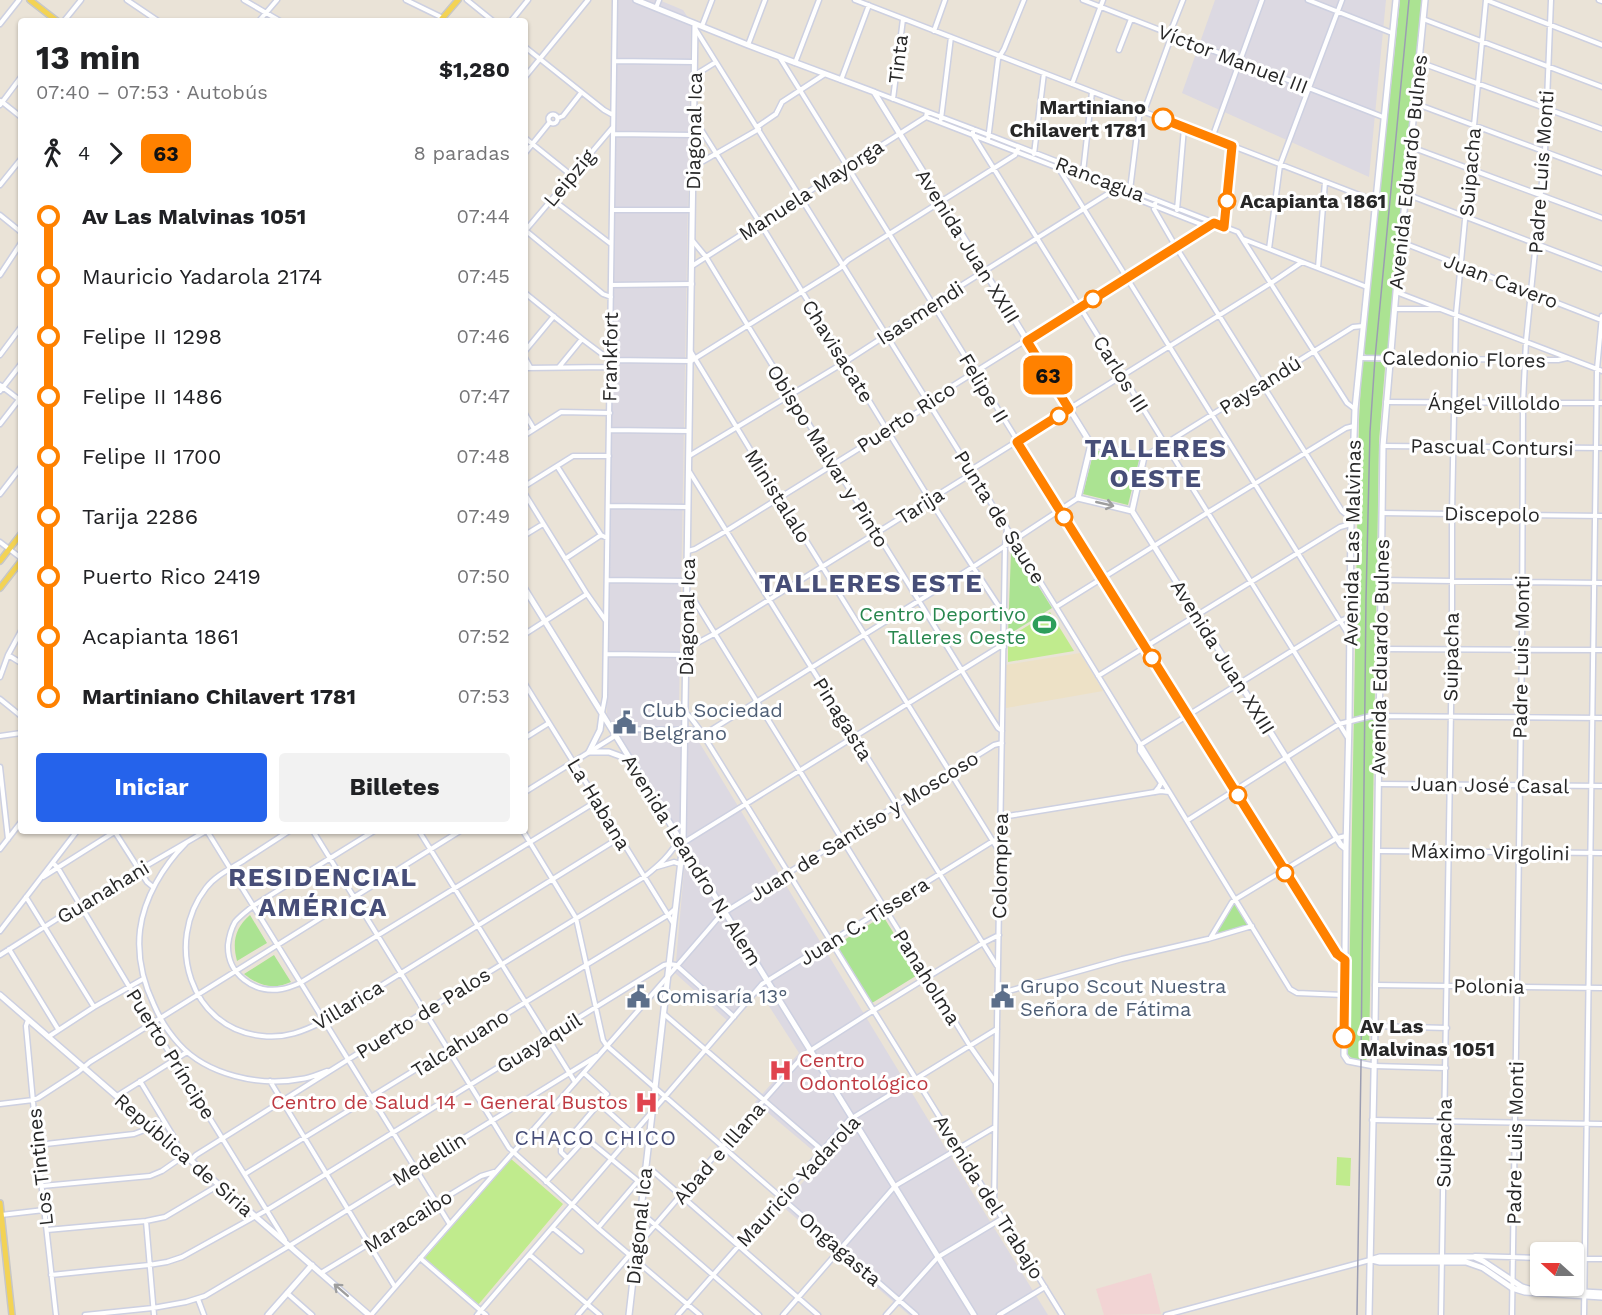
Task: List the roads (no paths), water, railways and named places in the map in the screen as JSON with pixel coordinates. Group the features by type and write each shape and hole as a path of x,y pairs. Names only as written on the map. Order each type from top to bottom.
{"main road":[{"path":"30,0 53,18"},
{"path":"443,18 458,0"},
{"path":"636,0 695,27 702,27 874,92"},
{"name":"Avenida Las Malvinas","path":"1374,1066 1351,1062 1345,1058 1351,515 1355,409 1396,0"},
{"name":"Avenida Eduardo Bulnes","path":"1369,1315 1383,446 1425,0"},
{"name":"Diagonal Ica","path":"629,1315 632,1257 636,1247 641,1183 645,1168 664,1014 681,841 686,713 689,456 693,360 691,351 695,27"},
{"name":"Avenida Juan XXIII","path":"874,92 1091,444"},
{"path":"1091,444 1144,457 1131,510 1078,498 1091,444"},
{"name":"Avenida Juan XXIII","path":"1131,510 1341,845 1346,849"},
{"path":"0,561 18,538"},
{"path":"0,588 18,564"},
{"name":"Avenida Leandro N. Alem","path":"528,594 974,1315"},
{"path":"602,713 600,730 589,752 609,752 630,760"},
{"name":"República de Siria","path":"0,995 370,1315"},
{"path":"0,1203 12,1315"},
{"path":"1443,1260 1466,1256 1479,1259 1512,1288 1530,1292"},
{"path":"1370,1260 1380,1257 1443,1260 1484,1265 1522,1287 1530,1289"},
{"path":"268,1315 312,1265"},
{"path":"1584,1294 1602,1293"},
{"path":"1584,1294 1602,1297"}],"street":[{"path":"0,24 20,0"},
{"path":"66,18 81,0"},
{"path":"127,0 154,18"},
{"path":"243,0 275,18"},
{"path":"262,18 277,0"},
{"path":"406,0 440,18"},
{"path":"467,0 489,18"},
{"path":"513,18 528,0"},
{"path":"528,73 588,0"},
{"name":"Frankfort","path":"602,713 605,697 606,654 615,0"},
{"path":"656,8 659,0"},
{"path":"702,27 712,0"},
{"path":"748,45 765,0"},
{"path":"795,63 819,0"},
{"path":"855,0 1375,201"},
{"name":"Tinta","path":"934,31 945,0"},
{"path":"988,140 999,56 1024,0"},
{"name":"Víctor Manuel III","path":"1083,0 1383,117"},
{"path":"1072,84 1103,0"},
{"path":"1130,190 1138,117 1146,106 1183,0"},
{"path":"1212,138 1262,0"},
{"path":"1308,0 1392,33"},
{"path":"1269,249 1280,165 1342,0"},
{"path":"1486,0 1602,45"},
{"name":"Suipacha","path":"1441,1315 1447,1028 1454,358 1456,314 1486,0"},
{"name":"Padre Luis Monti","path":"1512,1315 1522,650 1523,403 1526,341 1545,152 1551,0"},
{"path":"841,80 869,6"},
{"name":"Tinta","path":"893,99 903,19"},
{"path":"1119,50 1131,19"},
{"path":"1423,20 1602,87"},
{"name":"Punta de Sauce","path":"695,27 1292,991 1344,995"},
{"path":"874,92 941,120 951,37"},
{"path":"528,49 581,93 613,115"},
{"name":"Felipe II","path":"780,57 1144,647 1337,954 1345,960"},
{"path":"614,62 695,62"},
{"path":"695,75 716,62"},
{"path":"1419,62 1602,129"},
{"path":"693,167 758,128 776,114 782,102 825,74"},
{"path":"1034,155 1044,74"},
{"path":"18,81 1,102 18,115"},
{"path":"1083,172 1092,92"},
{"path":"528,149 550,122 551,116 555,115 558,118 563,116 581,93"},
{"path":"1414,103 1602,173"},
{"name":"Manuela Mayorga","path":"692,266 926,114"},
{"name":"Chavisacate","path":"694,119 930,500 998,605 1005,612"},
{"name":"Rancagua","path":"941,120 989,135 1019,150"},
{"name":"Rancagua","path":"941,120 973,135 1083,172 1156,200 1209,227"},
{"name":"Leipzig","path":"528,227 613,127"},
{"path":"1177,212 1184,128"},
{"path":"973,129 973,135"},
{"path":"613,134 694,135"},
{"name":"Carlos III","path":"973,135 1349,740"},
{"path":"528,141 571,175"},
{"path":"1224,227 1232,146"},
{"path":"1410,146 1602,218"},
{"path":"528,295 610,360 693,360 840,268 848,260 1019,150"},
{"path":"0,185 18,163"},
{"path":"1062,166 1061,172 1083,209 1350,638"},
{"path":"1318,268 1325,182"},
{"name":"Isasmendi","path":"689,456 845,362 890,330 1118,186"},
{"name":"Rancagua","path":"1114,190 1154,206 1238,232 1242,238 1366,287"},
{"path":"1406,194 1602,269"},
{"path":"552,199 612,245"},
{"path":"1156,200 1154,209 1176,247 1342,511 1351,515"},
{"path":"612,210 693,210"},
{"path":"0,215 18,230"},
{"name":"Puerto Rico","path":"688,551 726,531 926,407 930,400 1214,223"},
{"path":"528,232 603,294 611,297"},
{"path":"1242,238 1312,352 1347,404 1355,409"},
{"name":"Obispo Malvar y Pinto","path":"692,240 706,257 961,671 1002,732"},
{"name":"Juan Cavero","path":"1401,242 1602,319"},
{"path":"0,273 18,247"},
{"name":"Tarija","path":"687,652 968,476 974,468 1302,262"},
{"path":"611,285 692,284"},
{"path":"1396,292 1600,370"},
{"path":"1395,309 1442,309"},
{"path":"528,347 554,316"},
{"path":"1584,1294 1596,448 1602,319"},
{"name":"Paysandú","path":"1144,457 1353,327 1363,326"},
{"path":"0,355 18,331"},
{"path":"558,367 582,339"},
{"name":"Caledonio Flores","path":"1360,358 1558,360 1568,357"},
{"name":"Ministalalo","path":"693,360 1000,853"},
{"path":"528,363 531,368 610,367"},
{"path":"18,368 1,388 18,398"},
{"path":"0,424 18,402"},
{"name":"Ángel Villoldo","path":"1386,402 1599,403"},
{"path":"528,433 561,412 610,413"},
{"path":"528,419 534,429"},
{"path":"1056,608 1305,453 1354,426"},
{"path":"609,430 690,431"},
{"name":"Pascual Contursi","path":"1383,446 1602,448"},
{"path":"528,484 573,456 609,456"},
{"path":"557,466 601,535 607,538"},
{"path":"0,494 18,470"},
{"name":"Pinagasta","path":"689,470 998,968"},
{"path":"703,735 865,636 1078,498"},
{"path":"528,500 606,621"},
{"path":"608,506 688,507"},
{"name":"Discepolo","path":"1382,513 1602,516"},
{"path":"528,533 543,524"},
{"path":"1098,676 1340,527 1351,524"},
{"name":"Colomprea","path":"994,1204 1007,528"},
{"path":"565,559 601,535"},
{"path":"0,542 18,557"},
{"path":"607,580 687,581"},
{"path":"1381,580 1602,583"},
{"path":"528,632 587,594"},
{"name":"Panaholma","path":"687,594 694,600 970,1046 996,1083"},
{"path":"1155,792 1161,783 1140,751 1140,745 1350,616"},
{"path":"0,677 18,637"},
{"name":"Puerto de Palos","path":"191,1160 347,1060 644,877 681,841 1004,646"},
{"path":"1380,649 1602,650"},
{"path":"606,654 687,652"},
{"path":"8,655 18,661"},
{"name":"La Habana","path":"528,689 673,923"},
{"path":"0,699 18,714"},
{"name":"Avenida del Trabajo","path":"686,713 700,730 789,872 1062,1315"},
{"path":"1188,820 1339,724 1349,720 1378,717 1450,716 1602,718"},
{"path":"528,736 549,723"},
{"path":"612,729 700,730"},
{"path":"0,736 18,733"},
{"path":"528,790 615,736"},
{"name":"Juan de Santiso y Moscoso","path":"370,1315 725,912 994,745 1002,743"},
{"path":"0,767 8,839"},
{"name":"Juan José Casal","path":"1378,783 1602,786"},
{"path":"1001,825 1008,816 1161,791 1169,792"},
{"path":"369,834 253,906 235,922 231,929 228,948 229,958 236,972 248,982 264,989 282,989 300,983 597,801"},
{"path":"1001,809 1008,816"},
{"path":"0,849 18,826"},
{"path":"0,931 74,834"},
{"path":"39,879 110,834"},
{"path":"117,834 148,884 153,887"},
{"name":"Guanahani","path":"0,955 201,834"},
{"path":"208,834 449,1223"},
{"path":"231,868 284,834"},
{"path":"315,834 512,1152 700,1315"},
{"path":"421,834 575,1082"},
{"path":"0,1104 33,1100 151,1023 455,834"},
{"path":"525,834 576,918 603,1040 607,1046"},
{"path":"1210,938 1236,898 1337,838 1346,836"},
{"name":"Villarica","path":"231,868 206,887 192,912 187,926 186,963 198,994 223,1021 238,1030 273,1037 291,1035 324,1021 619,838"},
{"name":"Juan C. Tissera","path":"477,1315 767,981 1000,838"},
{"path":"186,843 171,860 153,887 140,929 140,961 143,978 161,1018 178,1044 188,1052 210,1066 241,1078 270,1082 298,1080 333,1069"},
{"name":"Máximo Virgolini","path":"1377,851 1602,853"},
{"path":"669,853 678,863"},
{"name":"Puerto Príncipe","path":"53,863 289,1246"},
{"name":"Puerto de Palos","path":"656,867 678,863"},
{"path":"26,897 94,1007"},
{"name":"Talcahuano","path":"244,1174 675,909"},
{"path":"998,994 1252,926"},
{"name":"Abad e Illana","path":"636,1247 810,1050 999,935"},
{"path":"9,949 58,1029"},
{"path":"669,964 676,965 734,1017"},
{"name":"Guayaquil","path":"51,1275 149,1265 182,1257 267,1210 669,964"},
{"path":"47,1037 143,978"},
{"name":"Polonia","path":"1375,985 1602,988"},
{"path":"664,1014 822,1150"},
{"name":"Los Tintines","path":"28,1020 26,1026 37,1145 56,1315"},
{"path":"1375,1026 1447,1028"},
{"name":"Mauricio Yadarola","path":"678,1315 852,1117 997,1029"},
{"name":"Ongagasta","path":"607,1046 916,1315"},
{"path":"116,1096 188,1052"},
{"name":"Medellin","path":"85,1315 153,1308 198,1299 289,1246 600,1054"},
{"path":"1374,1066 1446,1068"},
{"path":"567,1158 561,1152 561,1148 607,1094 584,1073"},
{"path":"140,1081 179,1149"},
{"path":"270,1082 395,1287"},
{"path":"600,1104 633,1134"},
{"path":"1372,1120 1602,1124"},
{"path":"37,1145 134,1134 149,1125"},
{"path":"783,1315 895,1186 996,1126"},
{"path":"576,1130 641,1183 598,1228"},
{"path":"546,1182 586,1138"},
{"path":"42,1186 150,1176 162,1171 185,1155"},
{"path":"645,1168 654,1172 818,1315"},
{"name":"Maracaibo","path":"321,1274 481,1176 495,1172"},
{"path":"47,1230 146,1221 170,1215 219,1185"},
{"path":"1,1215 44,1210"},
{"path":"640,1214 656,1225 759,1315"},
{"path":"886,1315 938,1257 1003,1218"},
{"path":"146,1221 154,1315"},
{"path":"553,1227 581,1251"},
{"path":"530,1255 600,1315"},
{"path":"1466,1256 1530,1257"},
{"path":"1484,1265 1489,1256"},
{"path":"578,1315 632,1257"},
{"path":"420,1258 486,1315"},
{"path":"1585,1259 1602,1259"},
{"path":"1166,1315 1370,1260"},
{"path":"999,1315 1045,1287"},
{"path":"287,1293 312,1315"},
{"path":"1584,1296 1584,1315"},
{"path":"198,1299 204,1315"}],"railway":[{"path":"1357,1315 1370,432 1409,0"}],"place":[{"name":"Martiniano Chilavert 1781","path":"1163,119"},
{"name":"Acapianta 1861","path":"1227,201"},
{"name":"Centro Deportivo Talleres Oeste","path":"1044,625"},
{"name":"Club Sociedad Belgrano","path":"624,722"},
{"name":"Comisaría 13°","path":"638,996"},
{"name":"Grupo Scout Nuestra Señora de Fátima","path":"1002,997"},
{"name":"Av Las Malvinas 1051","path":"1344,1037"},
{"name":"Centro Odontológico","path":"781,1071"},
{"name":"Centro de Salud 14 - General Bustos","path":"646,1102"}],"district":[{"name":"TALLERES OESTE","path":"1156,463"},
{"name":"TALLERES ESTE","path":"871,583"},
{"name":"RESIDENCIAL AMÉRICA","path":"323,892"},
{"name":"CHACO CHICO","path":"596,1137"}]}
